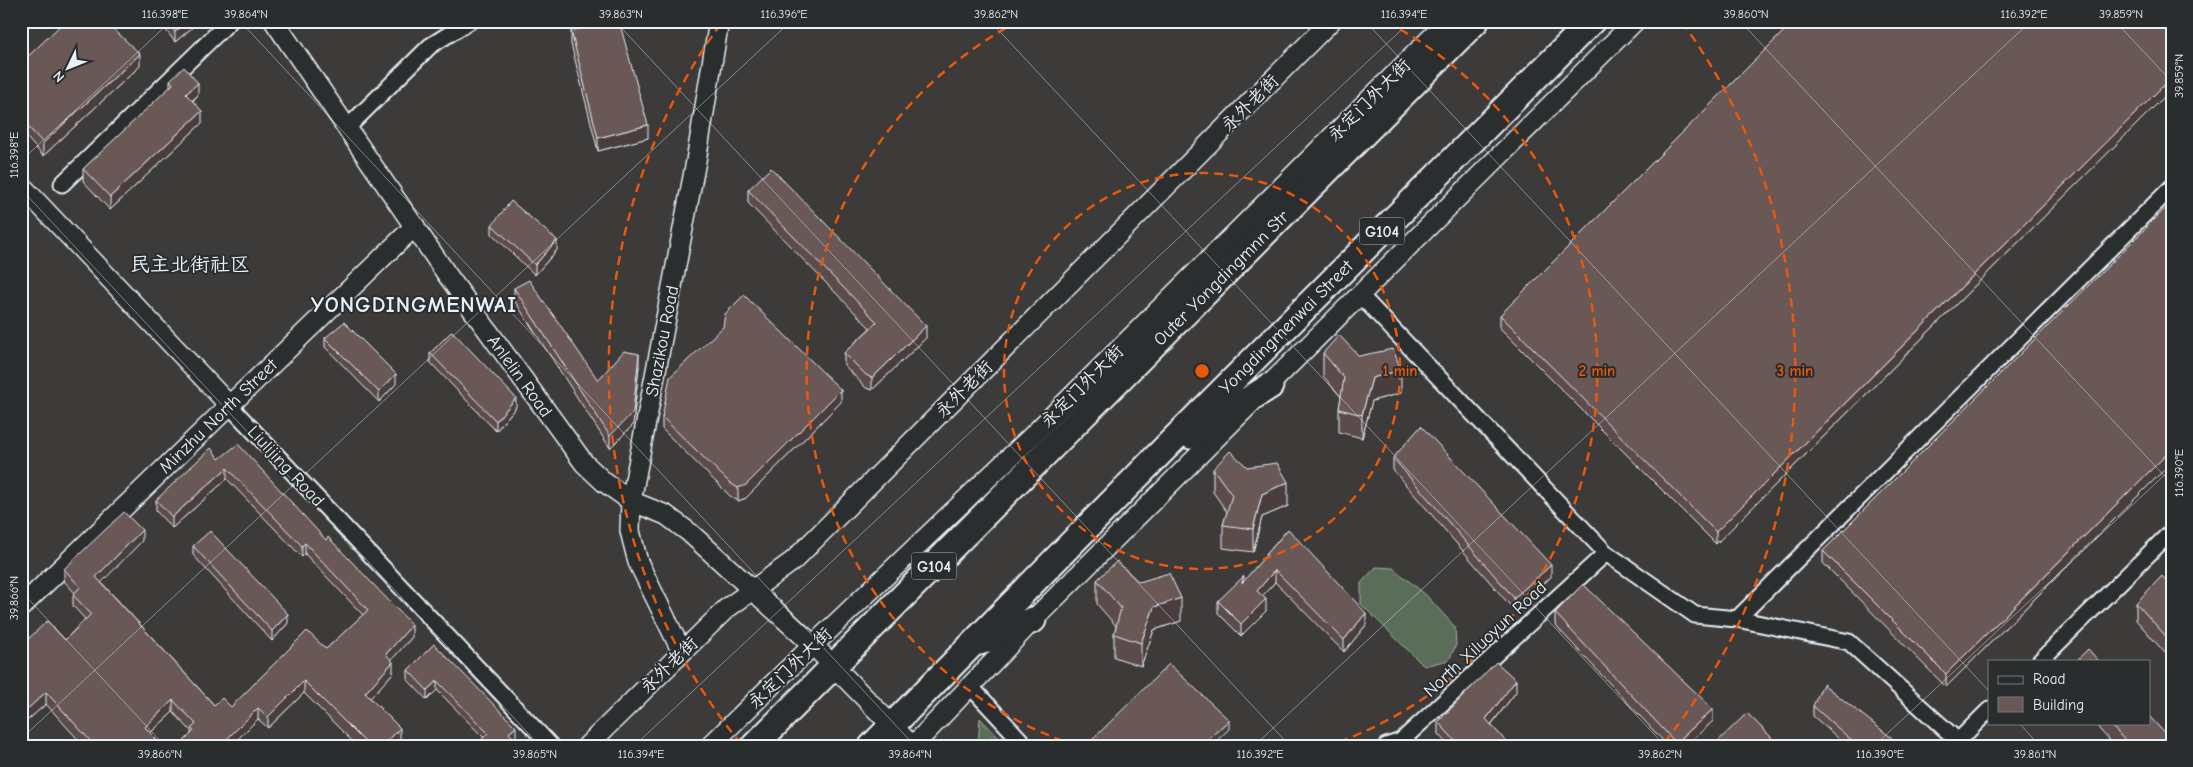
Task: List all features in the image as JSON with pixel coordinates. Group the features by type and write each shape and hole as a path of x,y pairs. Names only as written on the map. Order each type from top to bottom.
{"highway":[{"name":"Outer Yongdingmnn Str","path":"754,746 1476,21"},
{"name":"Yongdingmenwai Street","path":"1149,463 1592,21"},
{"path":"1149,463 1270,386"},
{"name":"G104","path":"872,746 1149,463"},
{"path":"968,647 1033,620"}],"street":[{"path":"62,184 230,21"},
{"name":"Anlelin Road","path":"274,21 464,298 584,463 604,482 631,501 666,515 690,533 813,645 912,746"},
{"path":"348,127 430,46 470,21"},
{"name":"Shazikou Road","path":"682,652 638,562 630,531 631,501 696,161 719,21"},
{"name":"永外老街","path":"587,746 726,609 793,560 1331,21"},
{"name":"永定门外大街","path":"710,746 1031,437 1448,21"},
{"path":"912,746 1033,620 1635,21"},
{"name":"Liulijing Road","path":"21,185 552,746"},
{"path":"1737,619 2172,187"},
{"name":"Minzhu North Street","path":"22,603 415,226"},
{"path":"1360,295 1606,553 1695,615 1737,619 1849,642 1958,741 1988,711"},
{"path":"2041,660 2172,531"},
{"name":"North Xiluoyun Road","path":"1386,746 1404,743 1606,553"},
{"path":"970,686 1026,746"}],"green space":[{"path":"1376,567 1393,568 1426,595 1455,627 1456,645 1449,660 1424,666 1361,604 1361,583"},
{"path":"980,718 1007,746 978,746"}],"building":[{"path":"65,21 105,21 140,54 43,143 21,119 21,63"},
{"path":"166,21 188,21 175,32"},
{"path":"608,21 619,21 648,125 598,138 571,31"},
{"path":"1794,21 2172,21 2172,77 1716,532 1500,315"},
{"path":"184,67 198,83 186,94 202,111 110,197 83,169 173,84 170,80"},
{"path":"771,168 926,326 872,378 866,375 844,353 877,322 748,190"},
{"path":"511,201 557,240 535,265 492,225"},
{"path":"2172,202 2172,449 1946,674 1823,551"},
{"path":"529,280 598,380 624,351 639,354 633,412 610,436 514,288"},
{"path":"744,295 841,390 746,485 738,488 730,483 662,417 670,377 723,327 725,314"},
{"path":"344,322 396,374 379,392 325,338"},
{"path":"452,331 516,398 496,421 430,353"},
{"path":"1339,335 1359,356 1393,349 1401,370 1372,378 1362,415 1339,409 1344,378 1323,353"},
{"path":"1421,426 1551,565 1514,598 1393,458"},
{"path":"238,444 326,540 328,537 412,625 386,654 393,662 365,693 400,728 383,746 369,746 304,681 268,717 258,708 220,746 179,746 194,731 191,729 196,724 173,700 145,727 162,746 95,746 46,692 21,715 21,646 47,621 65,640 91,614 73,595 80,587 64,569 124,512 142,530 96,577 214,705 222,698 231,707 307,631 326,649 368,610 305,543 302,546 227,468 172,517 156,500 211,448 219,459"},
{"path":"1230,451 1247,467 1277,463 1288,482 1262,494 1253,529 1223,525 1232,495 1213,469"},
{"path":"1288,529 1366,613 1344,640 1275,570 1257,591 1266,599 1241,624 1218,601 1244,576 1242,583"},
{"path":"210,531 288,614 272,631 193,546"},
{"path":"1117,561 1139,582 1169,573 1181,598 1154,607 1141,643 1114,634 1121,608 1097,580"},
{"path":"2162,576 2172,587 2172,643 2136,603"},
{"path":"1583,584 1713,709 1676,743 1555,613"},
{"path":"434,644 516,727 509,733 515,739 509,746 475,746 488,733 437,681 427,690 408,670"},
{"path":"2088,649 2098,660 2077,660"},
{"path":"1496,662 1516,680 1486,719 1510,746 1460,746 1438,722"},
{"path":"1169,664 1229,720 1201,746 1086,746"},
{"path":"1823,684 1902,746 1858,746 1813,706"},
{"path":"1747,713 1780,746 1713,746"},
{"path":"2150,717 2171,740 2164,746 2130,746 2110,724 2150,724"}],"district":[{"name":"民主北街社区","path":"190,264"},
{"name":"YONGDINGMENWAI","path":"414,304"}]}
